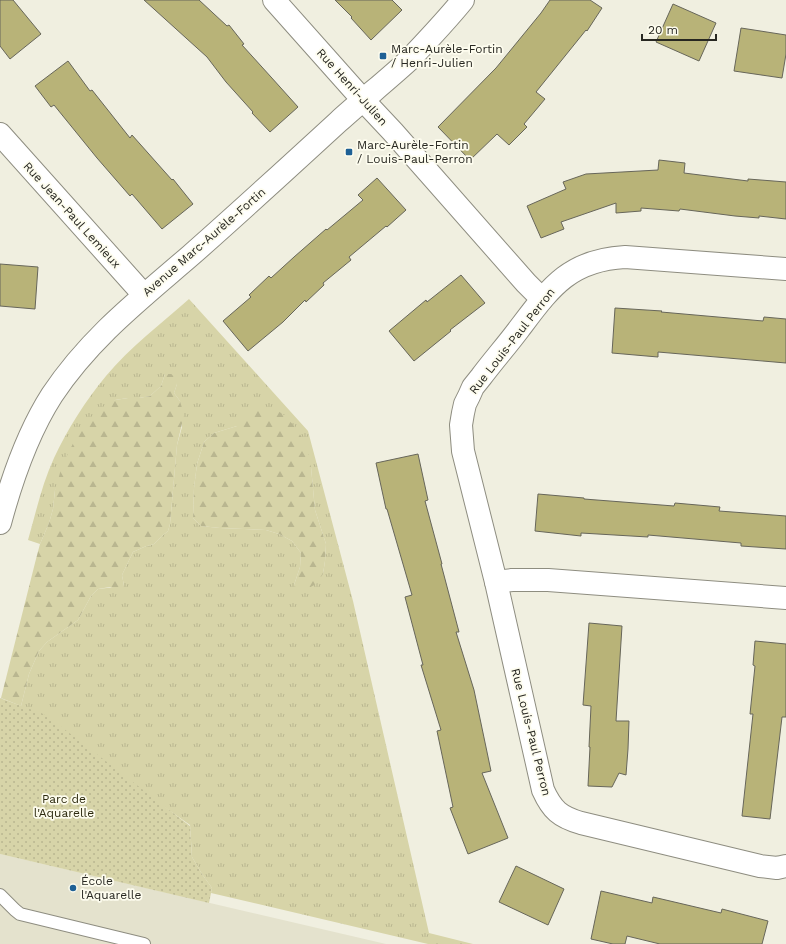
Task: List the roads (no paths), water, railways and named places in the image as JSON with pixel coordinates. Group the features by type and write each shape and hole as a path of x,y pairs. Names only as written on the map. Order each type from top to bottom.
{"street":[{"name":"Rue Henri-Julien","path":"274,0 526,283 542,298"},
{"name":"Avenue Marc-Aurèle-Fortin","path":"0,523 12,480 23,450 34,428 52,396 89,347 144,295 388,79 417,51 463,0"},
{"name":"Rue Jean-Paul Lemieux","path":"0,134 144,295"},
{"name":"Rue Louis-Paul Perron","path":"786,270 625,257 611,257 586,264 565,276 542,298 473,387 465,404 462,425 464,451 496,582 543,790 554,809 559,814 572,820 597,827 760,866 777,868 786,866"},
{"path":"496,582 512,580 548,580 786,598"}],"lane":[{"path":"0,895 20,914 144,944"}],"place":[{"name":"Marc-Aurèle-Fortin / Henri-Julien","path":"383,56"},
{"name":"Marc-Aurèle-Fortin / Louis-Paul-Perron","path":"349,152"},
{"name":"École l'Aquarelle","path":"73,888"}],"park label":[{"name":"Parc de l'Aquarelle","path":"64,806"}]}
